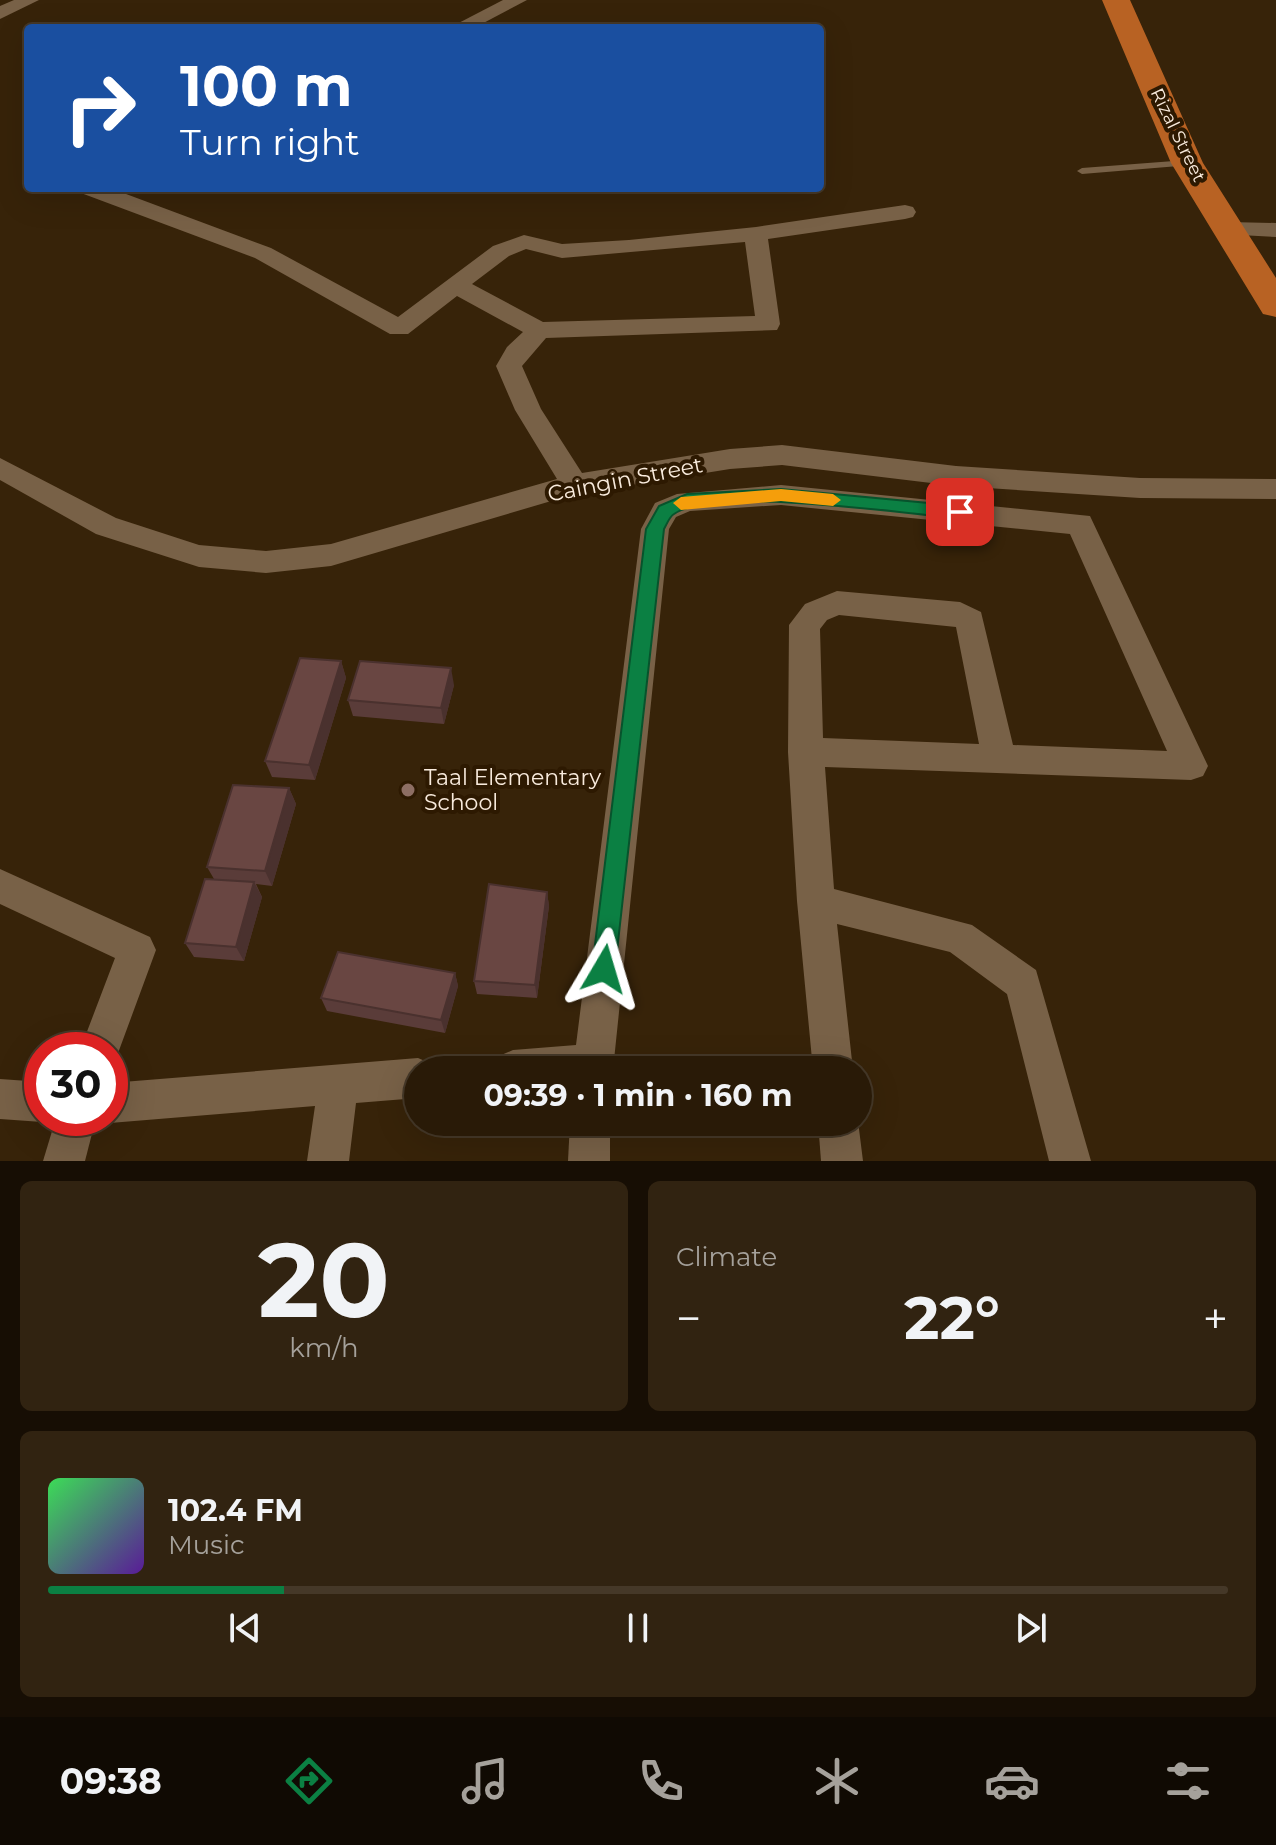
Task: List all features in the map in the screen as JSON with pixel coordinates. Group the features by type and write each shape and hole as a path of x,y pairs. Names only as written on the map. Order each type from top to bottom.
{"main road":[{"name":"Rizal Street","path":"1116,0 1187,163 1276,306"}],"street":[{"path":"0,13 30,0"},
{"path":"467,24 518,0"},
{"path":"100,192 263,253 399,328 501,251 524,242 572,251 756,234 905,212"},
{"path":"1229,229 1276,230"},
{"path":"455,285 539,330 768,324 756,234"},
{"path":"539,330 516,353 509,366 528,410 575,484"},
{"name":"Caingin Street","path":"0,468 106,526 199,556 266,562 331,555 575,484 730,459 782,455 987,478 1140,488 1276,489"},
{"path":"594,1056 655,529 665,510 687,501 781,495 1080,524 1191,766 805,752"},
{"path":"832,1056 815,901 805,752 804,625 816,612 837,603 948,610 960,614 970,621 999,759"},
{"path":"0,886 137,950 107,1032"},
{"path":"815,901 959,937 1023,983 1070,1161"},
{"path":"128,1102 404,1079"},
{"path":"328,1161 338,1085"},
{"path":"0,1099 24,1101"},
{"path":"64,1161 71,1136"},
{"path":"589,1161 590,1136"},
{"path":"839,1136 842,1161"}],"lane":[{"path":"1082,171 1187,163"}],"building":[{"path":"300,658 341,661 309,765 265,761"},
{"path":"360,661 451,668 441,708 348,700"},
{"path":"233,785 289,788 265,871 207,867"},
{"path":"205,879 254,882 236,947 185,943"},
{"path":"489,884 547,892 535,985 474,981"},
{"path":"338,952 455,973 441,1020 321,998"}],"slow traffic":[{"path":"681,503 781,495 833,500"}],"place":[{"name":"Taal Elementary School","path":"408,790"}],"route":[{"path":"604,969 655,529 665,510 687,501 781,495 960,512"}]}
